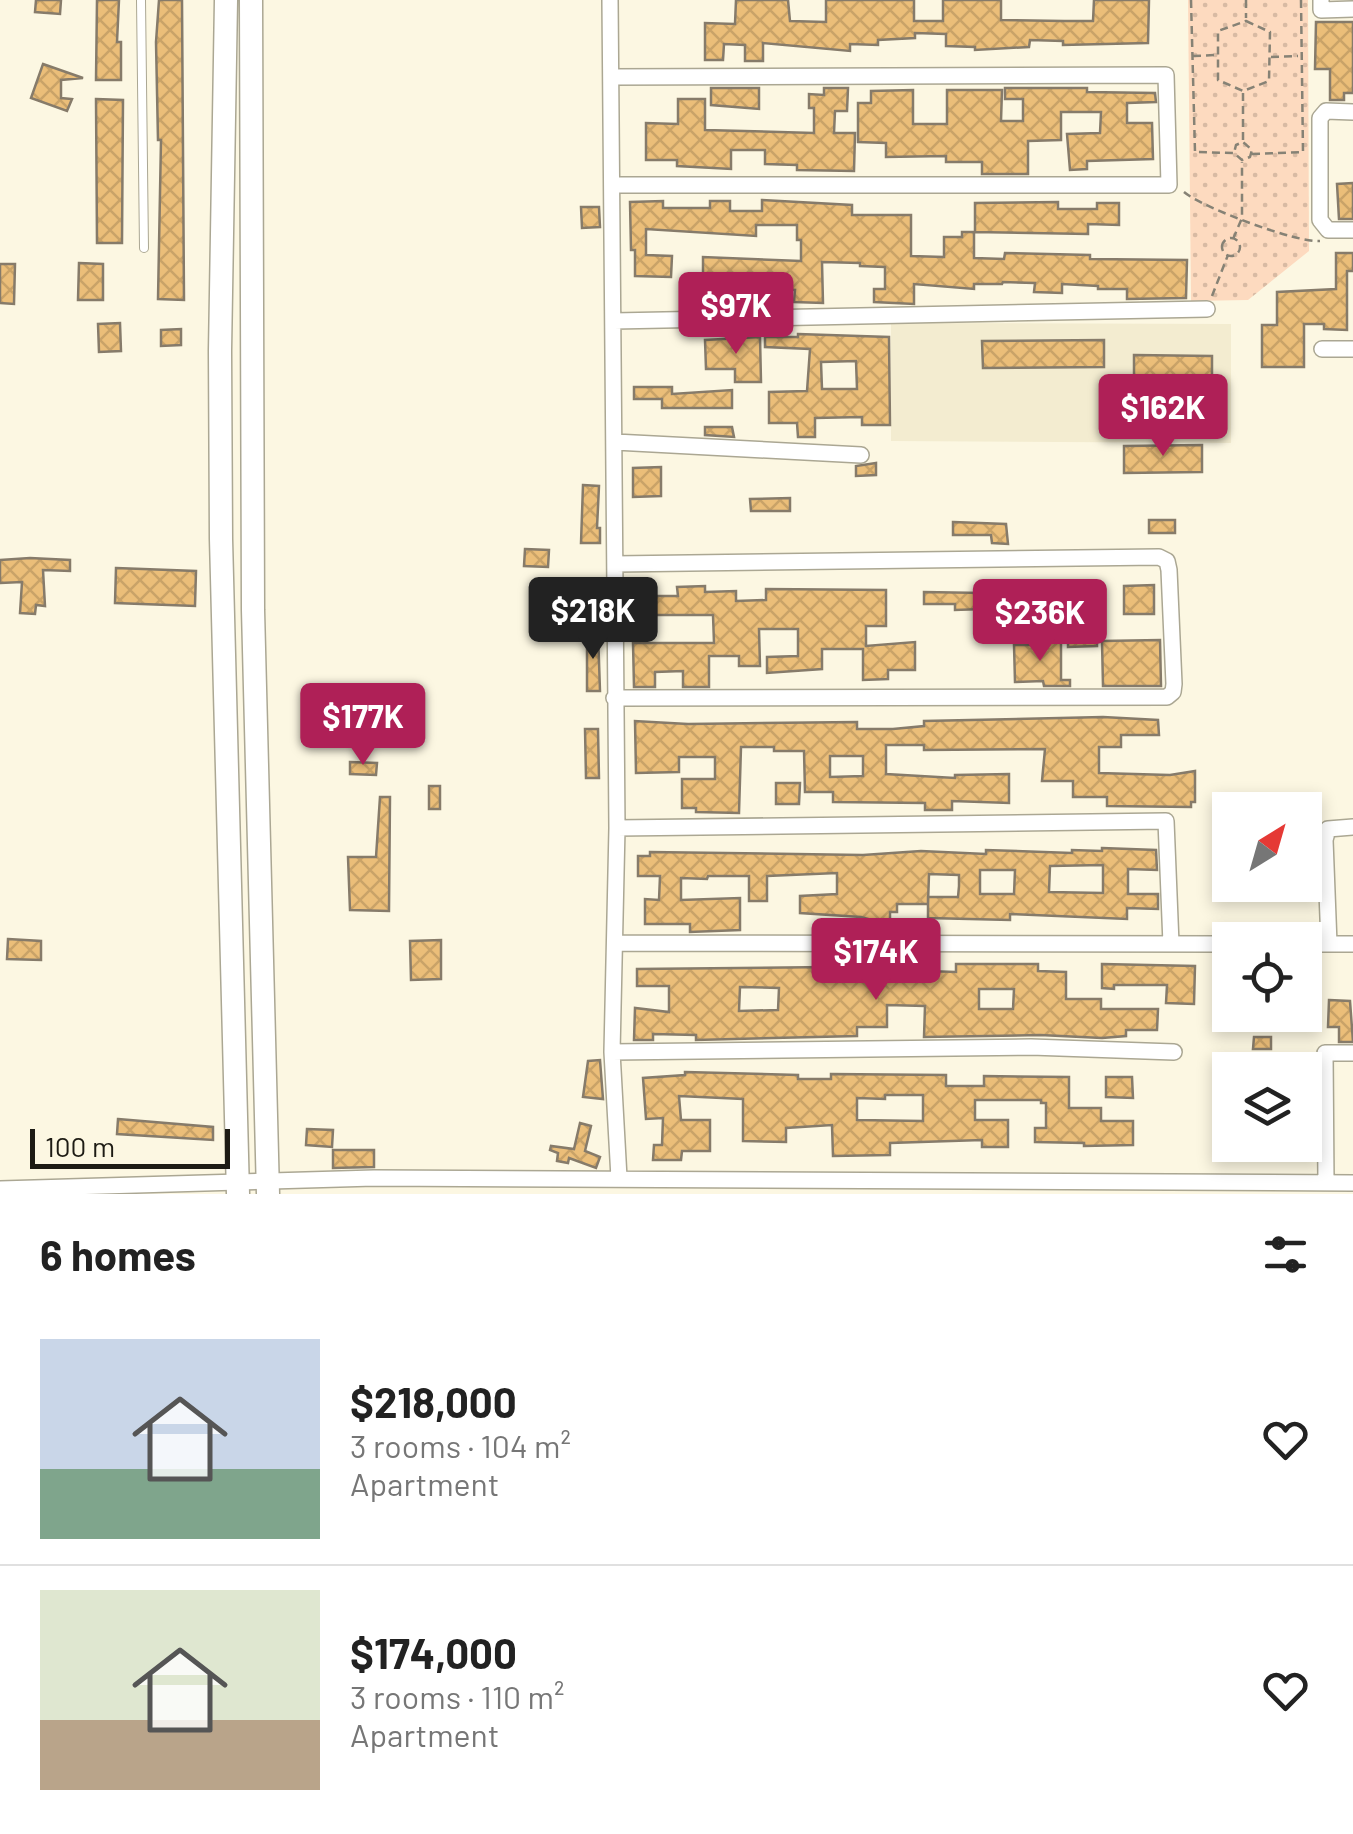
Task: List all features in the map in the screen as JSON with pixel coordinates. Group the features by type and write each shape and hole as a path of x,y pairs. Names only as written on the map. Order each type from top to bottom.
{"main road":[{"path":"226,0 221,540 238,1189"},
{"path":"252,0 253,575 268,1187"},
{"path":"221,540 253,540"},
{"path":"222,576 253,575"}],"street":[{"path":"610,0 617,828 612,1052 618,1178"},
{"path":"1321,0 1321,10 1353,9"},
{"path":"611,77 1166,74 1170,185 613,185"},
{"path":"1353,112 1326,112 1320,118 1320,220 1328,230 1353,230"},
{"path":"614,321 1207,309"},
{"path":"1322,350 1353,349"},
{"path":"615,442 861,454"},
{"path":"614,698 1168,697 1174,684 1168,561 1159,557 615,564"},
{"path":"617,828 1166,821 1171,944"},
{"path":"1329,944 1325,840 1328,829 1353,827"},
{"path":"616,944 1212,944"},
{"path":"1322,944 1353,944"},
{"path":"612,1052 1032,1048 1174,1052"},
{"path":"1326,1183 1326,1052 1353,1053"},
{"path":"0,1190 238,1189 618,1178 1307,1189 1326,1183 1353,1183"}],"lane":[{"path":"141,0 144,248"}],"path":[{"path":"1191,0 1195,152 1234,152 1242,160 1242,218 1233,239"},
{"path":"1246,0 1246,22"},
{"path":"1242,160 1252,154 1303,152 1301,0"},
{"path":"1246,22 1270,32 1270,81 1243,92 1218,80 1218,31 1246,22"},
{"path":"1192,56 1218,55"},
{"path":"1270,57 1301,56"},
{"path":"1243,92 1243,142"},
{"path":"1234,152 1236,145 1243,142"},
{"path":"1243,142 1250,146 1252,154"},
{"path":"1170,185 1199,204 1313,242 1320,242 1328,230"},
{"path":"1207,309 1228,256 1238,252 1239,244 1233,239 1222,246 1228,256"}],"shaded area":[{"path":"1188,0 1308,0 1309,251 1248,300 1191,301"},
{"path":"891,323 1231,324 1231,443 891,441"}],"building":[{"path":"36,0 61,0 60,14 35,12"},
{"path":"97,0 119,0 117,42 121,42 121,80 96,80"},
{"path":"159,0 182,0 184,300 158,299"},
{"path":"736,0 788,0 790,21 826,22 826,0 914,0 914,21 943,21 943,0 1001,0 1001,20 1093,21 1094,0 1149,0 1148,43 1063,45 1063,41 1030,40 1029,47 975,50 946,46 946,34 915,33 915,38 878,40 878,45 850,44 850,51 763,43 763,61 745,61 745,45 724,44 723,60 705,60 705,23 735,24"},
{"path":"1316,22 1353,22 1353,93 1344,93 1344,100 1330,100 1330,69 1315,69"},
{"path":"43,64 83,78 61,80 61,98 72,99 67,111 31,98"},
{"path":"711,88 759,88 759,109 711,105"},
{"path":"824,88 848,88 847,111 835,111 834,133 855,133 854,171 797,170 797,165 765,164 765,150 731,150 731,169 677,166 677,160 646,160 646,123 678,124 678,99 705,99 705,130 814,133 814,108 809,108 809,94 824,95"},
{"path":"1005,88 1155,93 1156,102 1127,103 1127,123 1152,123 1153,159 1087,161 1087,169 1070,170 1067,134 1100,133 1101,112 1061,112 1061,140 1028,141 1028,174 982,174 982,162 946,162 946,156 886,157 886,143 858,142 858,103 871,103 871,91 913,90 913,124 947,124 947,90 1002,90 1001,121 1023,121 1023,99 1005,99"},
{"path":"96,99 123,100 122,243 97,243"},
{"path":"1353,183 1353,219 1339,219 1337,184"},
{"path":"762,200 852,205 852,215 911,215 911,256 944,257 944,237 974,232 974,258 1004,259 1005,253 1187,260 1186,298 1127,299 1127,289 1062,284 1062,293 1034,292 1035,283 1003,282 974,284 974,289 914,284 914,304 874,302 874,289 885,289 885,267 860,263 822,262 823,303 794,302 795,290 703,281 703,257 801,261 797,225 756,225 756,236 646,229 646,255 672,256 671,277 635,276 630,202 663,201 663,208 710,208 710,201 730,201 730,211 762,211"},
{"path":"1058,202 1058,209 1097,209 1097,203 1119,203 1119,225 1088,224 1088,234 975,232 975,203"},
{"path":"581,207 599,207 600,227 582,228"},
{"path":"1336,253 1353,253 1353,271 1347,271 1347,330 1304,324 1304,367 1262,367 1262,325 1277,325 1277,292 1336,289"},
{"path":"79,263 103,264 103,300 78,300"},
{"path":"0,264 15,264 14,304 0,303"},
{"path":"120,323 121,351 99,352 98,324"},
{"path":"181,329 181,345 161,346 161,330"},
{"path":"760,337 761,382 735,382 735,369 706,369 705,340"},
{"path":"765,337 889,337 890,425 862,425 862,417 815,418 815,437 798,437 797,423 769,423 769,392 807,391 810,349 765,347","holes":["856,361 857,389 822,389 821,362"]},
{"path":"1104,340 1104,367 983,368 982,341"},
{"path":"1134,355 1212,356 1212,399 1191,399 1191,380 1134,381"},
{"path":"634,387 672,387 672,394 732,390 732,408 662,408 662,399 634,399"},
{"path":"705,427 732,427 734,437 705,435"},
{"path":"1202,445 1202,472 1124,473 1124,446"},
{"path":"876,463 876,475 856,476 856,466"},
{"path":"661,467 661,496 633,497 633,468"},
{"path":"583,485 599,486 600,543 581,543"},
{"path":"790,498 790,511 751,511 750,499"},
{"path":"1149,520 1175,520 1175,533 1149,533"},
{"path":"953,522 1006,524 1008,544 992,543 991,535 953,535"},
{"path":"525,549 549,550 548,567 524,566"},
{"path":"0,560 70,560 70,571 43,570 45,606 36,605 35,614 20,613 22,582 0,583"},
{"path":"116,568 196,571 195,606 115,603"},
{"path":"1154,585 1154,614 1124,614 1124,586"},
{"path":"705,586 705,592 736,591 736,601 766,600 766,589 886,590 886,626 866,626 866,646 915,642 915,670 888,670 888,679 863,680 863,649 822,649 822,669 767,673 767,657 798,656 798,629 759,629 760,666 739,666 739,656 709,656 709,687 683,687 683,671 655,672 655,687 634,687 633,643 714,643 713,615 646,615 646,596 678,596 677,587"},
{"path":"1037,587 1037,625 1005,625 1005,641 985,641 984,609 955,610 955,604 924,604 924,592 984,593 984,588"},
{"path":"588,589 600,589 600,611 588,611"},
{"path":"1068,629 1097,629 1097,646 1068,647"},
{"path":"587,632 598,632 600,691 587,691"},
{"path":"1044,640 1061,640 1061,680 1070,680 1070,686 1044,686 1043,681 1015,682 1014,645 1044,645"},
{"path":"1160,640 1161,686 1103,686 1102,641"},
{"path":"1103,717 1158,720 1159,735 1121,735 1121,747 1099,747 1099,773 1170,775 1195,771 1195,802 1191,802 1191,807 1107,806 1107,797 1073,797 1073,781 1042,781 1045,749 924,750 924,745 886,745 886,774 955,778 1009,774 1009,803 952,801 952,810 925,810 925,803 833,802 833,792 805,792 804,751 774,751 774,747 741,747 739,813 682,808 682,779 715,779 715,757 679,757 679,772 636,773 635,721 857,722 857,729 893,729 924,726 924,721","holes":["830,756 863,756 863,776 830,777"]},
{"path":"585,729 598,729 599,778 586,778"},
{"path":"350,762 377,763 376,775 350,774"},
{"path":"776,783 800,783 799,804 776,804"},
{"path":"429,786 440,786 440,809 429,809"},
{"path":"380,797 390,797 389,911 350,910 348,857 376,857"},
{"path":"986,850 1156,850 1157,870 1128,869 1128,894 1158,894 1158,909 1127,908 1127,919 1010,914 1010,920 928,918 928,904 897,904 897,912 890,912 890,932 868,932 868,919 861,917 800,913 800,896 837,894 837,873 767,876 767,901 749,901 749,876 681,878 681,900 740,898 740,930 690,932 690,924 645,924 645,899 659,900 660,876 638,876 638,856 650,856 650,852 863,855 921,851 986,854","holes":["1103,865 1103,893 1049,892 1050,866","980,870 1015,870 1014,894 980,894","929,874 959,875 958,897 928,897"]},
{"path":"8,939 41,941 41,960 7,959"},
{"path":"441,940 441,979 411,980 410,941"},
{"path":"956,964 1038,964 1038,971 1066,972 1066,999 1101,999 1101,1009 1158,1009 1157,1030 1126,1030 1126,1036 1102,1038 924,1037 925,1006 887,1005 887,1027 857,1027 857,1036 696,1040 696,1035 653,1034 653,1040 634,1040 635,1008 669,1012 669,986 637,986 637,969 829,967 927,974 956,972","holes":["740,987 779,988 778,1010 739,1011","979,989 1014,989 1013,1009 979,1009"]},
{"path":"1102,964 1195,966 1194,1004 1166,1003 1167,985 1102,988"},
{"path":"1329,1000 1350,1001 1353,1042 1339,1042 1339,1027 1328,1027"},
{"path":"1254,1037 1271,1037 1271,1049 1253,1049"},
{"path":"600,1060 603,1099 583,1097 588,1061"},
{"path":"831,1074 946,1075 946,1086 984,1086 984,1076 1069,1077 1069,1108 1101,1108 1101,1121 1133,1121 1133,1145 1035,1142 1035,1128 1046,1128 1046,1103 975,1100 975,1120 1008,1120 1008,1147 982,1147 982,1140 890,1143 890,1155 833,1156 832,1125 786,1128 786,1142 743,1141 743,1099 679,1096 681,1120 710,1120 710,1151 682,1151 681,1160 653,1160 654,1145 662,1145 663,1118 646,1119 643,1078 798,1075 798,1079 831,1079","holes":["923,1095 923,1121 857,1120 857,1098"]},
{"path":"1106,1077 1132,1077 1133,1098 1106,1097"},
{"path":"118,1119 213,1127 213,1140 117,1134"},
{"path":"580,1123 591,1126 585,1151 600,1157 596,1168 569,1158 568,1163 557,1161 558,1153 550,1150 551,1146 574,1149"},
{"path":"307,1129 333,1130 332,1147 306,1145"},
{"path":"333,1150 374,1150 374,1167 333,1168"}]}
